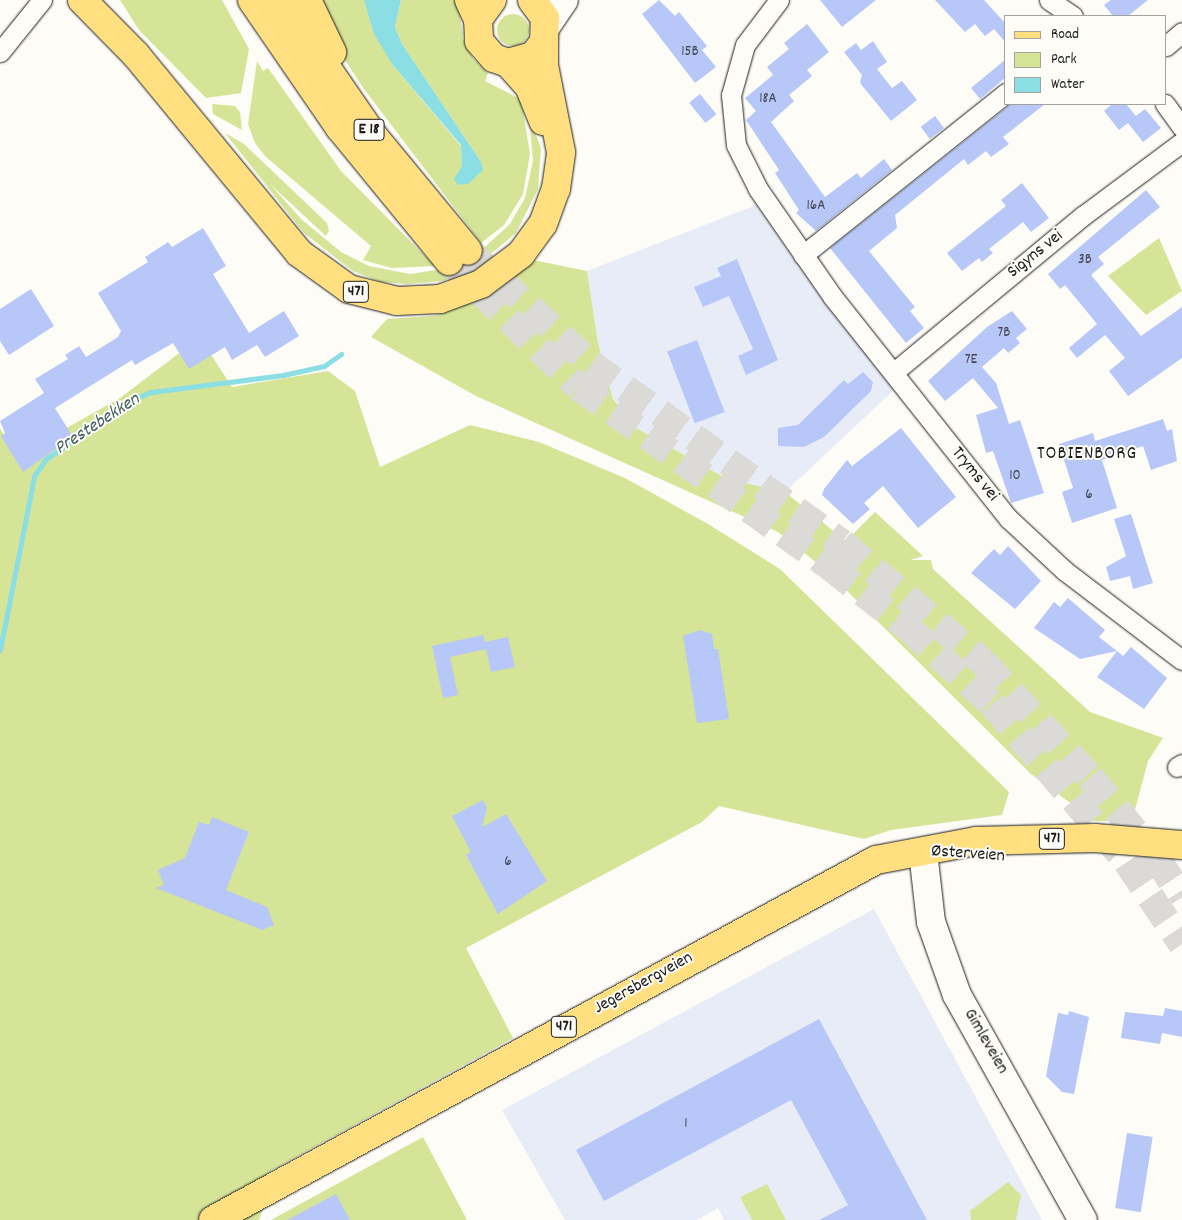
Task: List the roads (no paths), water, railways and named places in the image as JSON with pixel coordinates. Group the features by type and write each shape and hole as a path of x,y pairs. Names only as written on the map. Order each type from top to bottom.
{"main road":[{"name":"471","path":"82,0 136,55 299,253 349,289 397,302 440,299 481,284 521,254 542,224 556,189 561,152 544,65 545,34"},
{"name":"471","path":"110,0 152,58 307,245 354,279 398,291 444,288 477,275 513,247 538,208 548,163 546,129 528,86 508,63 483,48 480,6"},
{"name":"E 18","path":"252,0 340,128 459,256 280,0"},
{"name":"E 18","path":"307,0 375,138"},
{"path":"508,63 533,56 545,34 532,0"},
{"name":"Østerveien","path":"923,852 959,843 1004,840 1095,838 1182,845"},
{"name":"Østerveien","path":"923,852 1036,859 1182,856"},
{"name":"Jegersbergveien","path":"213,1220 854,869 876,860 923,852"}],"street":[{"path":"0,52 42,0"},
{"path":"545,34 564,0"},
{"name":"Tryms vei","path":"779,0 745,45 731,95 732,121 736,144 758,189 803,255 1009,519 1065,570 1182,660"},
{"path":"1049,0 1072,10"},
{"path":"1167,45 1182,32"},
{"path":"803,255 1004,95"},
{"path":"1167,105 1182,127"},
{"name":"Sigyns vei","path":"894,372 1091,210 1182,142"},
{"name":"Gimleveien","path":"923,852 931,922 957,995 1083,1220"}],"water":[{"path":"364,0 401,0 395,27 402,44 481,162 483,170 468,184 458,185 454,179 462,166 461,145 392,64 374,34"}],"waterway":[{"name":"Prestebekken","path":"0,650 34,476 46,459 127,402 151,392 283,375 324,366 341,354"}],"tunnel":[{"path":"468,251 591,364 842,543 983,662 1090,777 1156,857 1182,897"},
{"path":"449,261 579,387 830,567 907,627 992,704 1127,862 1182,944"}],"district":[{"name":"TOBIENBORG","path":"1087,455"}]}
